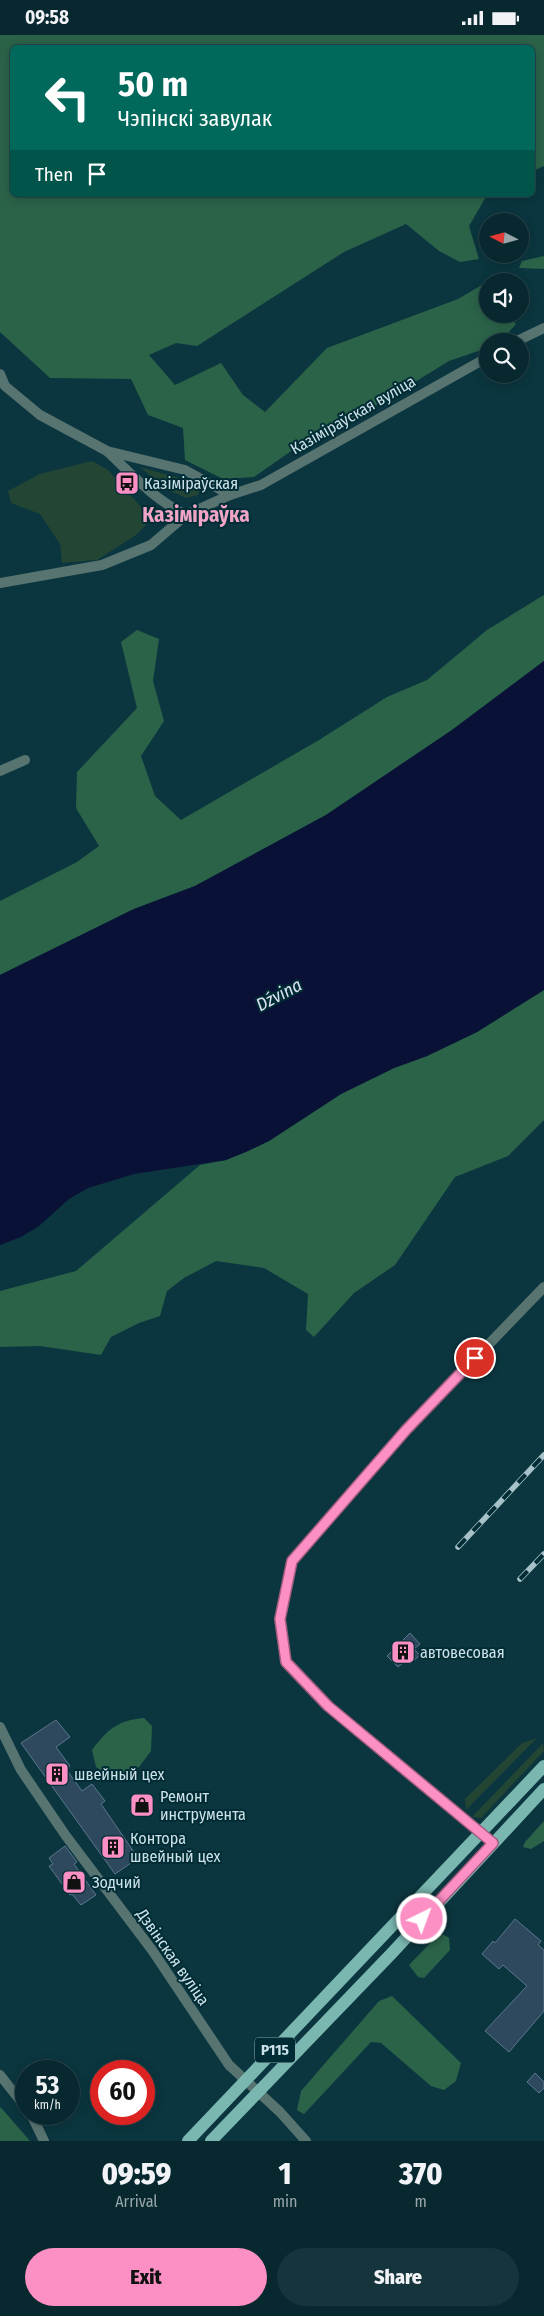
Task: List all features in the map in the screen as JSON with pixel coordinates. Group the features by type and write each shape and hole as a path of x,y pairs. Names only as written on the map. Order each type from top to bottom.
{"main road":[{"name":"Р115","path":"188,2141 544,1766"},
{"name":"Р115","path":"210,2141 392,1953 544,1789"}],"street":[{"path":"529,335 544,328"},
{"name":"Казіміраўская вуліца","path":"0,583 102,565 151,545 186,515 230,495 261,485 479,362"},
{"path":"0,375 5,386 40,415 107,451 185,470 230,495"},
{"path":"107,451 144,487 174,509 186,515"},
{"path":"0,771 24,760"},
{"path":"493,1843 328,1706 286,1662 280,1619 292,1561 406,1430 544,1287"},
{"name":"Дзвінская вуліца","path":"0,1727 22,1770 66,1836 152,1949 229,2065 258,2091 306,2141"},
{"path":"0,2075 15,2094"},
{"path":"36,2125 44,2141"}],"green space":[{"path":"0,35 544,35 544,166 535,170 535,45 10,45 10,197 486,197 469,226 479,259 460,262 439,251 406,224 344,252 197,346 176,343 149,355 175,385 221,363 243,395 265,412 327,348 458,299 479,287 479,323 516,324 508,333 479,333 479,351 449,361 384,401 294,449 254,477 223,479 185,460 183,428 148,415 131,379 50,378 0,332"},
{"path":"544,256 544,269 519,268 521,263 529,263 529,259"},
{"path":"92,461 108,470 152,519 136,535 97,560 62,563 60,544 40,514 11,503 8,491 40,474"},
{"path":"140,467 190,481 200,488 198,495 186,498 167,489"},
{"path":"544,595 544,661 452,730 326,815 195,886 134,909 0,975 0,901 77,862 99,846 76,808 77,772 137,708 121,642 137,630 159,639 153,681 164,721 141,756 155,796 181,820 319,740 387,697 427,680 487,630"},
{"path":"544,990 544,1120 508,1156 455,1177 395,1265 354,1293 314,1337 306,1330 308,1294 264,1268 216,1261 184,1278 167,1291 160,1316 139,1323 111,1337 101,1355 40,1346 0,1347 0,1291 76,1271 200,1165 226,1160 269,1141 341,1094 394,1068 427,1056 477,1032"},
{"path":"144,1718 152,1726 151,1751 139,1767 114,1779 96,1767 92,1750 103,1737 120,1724"},
{"path":"537,1738 466,1810 465,1799 522,1743"},
{"path":"543,1743 544,1751 481,1818 472,1817"},
{"path":"544,1821 544,1841 531,1849 523,1847 525,1842"},
{"path":"438,1935 444,1935 449,1938 450,1950 424,1978 418,1977 409,1965"},
{"path":"392,1996 461,2063 456,2081 444,2090 431,2086 381,2043 371,2042 304,2114 297,2110 301,2091 379,2001"},
{"path":"0,2107 30,2141 0,2141"}],"water":[{"name":"Dźvina","path":"544,661 544,990 477,1032 427,1056 394,1068 341,1094 269,1141 246,1152 226,1160 134,1174 88,1188 69,1199 39,1226 21,1237 0,1245 0,975 134,909 195,886 326,815 452,730"}],"building":[{"name":"автовесовая","path":"410,1633 420,1644 414,1649 420,1655 410,1664 406,1660 398,1667 387,1656"},
{"path":"56,1720 70,1737 56,1747 70,1766 66,1769 82,1791 92,1784 105,1801 101,1804 138,1858 115,1874 21,1743"},
{"name":"Зодчий","path":"65,1846 77,1862 74,1864 96,1895 81,1905 72,1894 70,1895 49,1866 53,1864 49,1858"},
{"path":"515,1919 541,1941 538,1945 544,1950 544,2011 509,2052 485,2031 527,1986 503,1965 499,1969 482,1954 493,1941 495,1943"},
{"path":"535,2073 544,2082 544,2088 539,2093 527,2082"}],"railway":[{"path":"458,1547 544,1455"},
{"path":"520,1579 544,1554"}],"place":[{"name":"Казіміраўская","path":"127,483"},
{"name":"автовесовая","path":"403,1652"},
{"name":"швейный цех","path":"57,1774"},
{"name":"Ремонт инструмента","path":"142,1805"},
{"name":"Контора швейный цех","path":"113,1847"},
{"name":"Зодчий","path":"74,1882"}],"district":[{"name":"Казіміраўка","path":"196,515"}],"route":[{"path":"422,1919 493,1843 328,1706 286,1662 280,1619 292,1561 406,1430 475,1358"}]}
